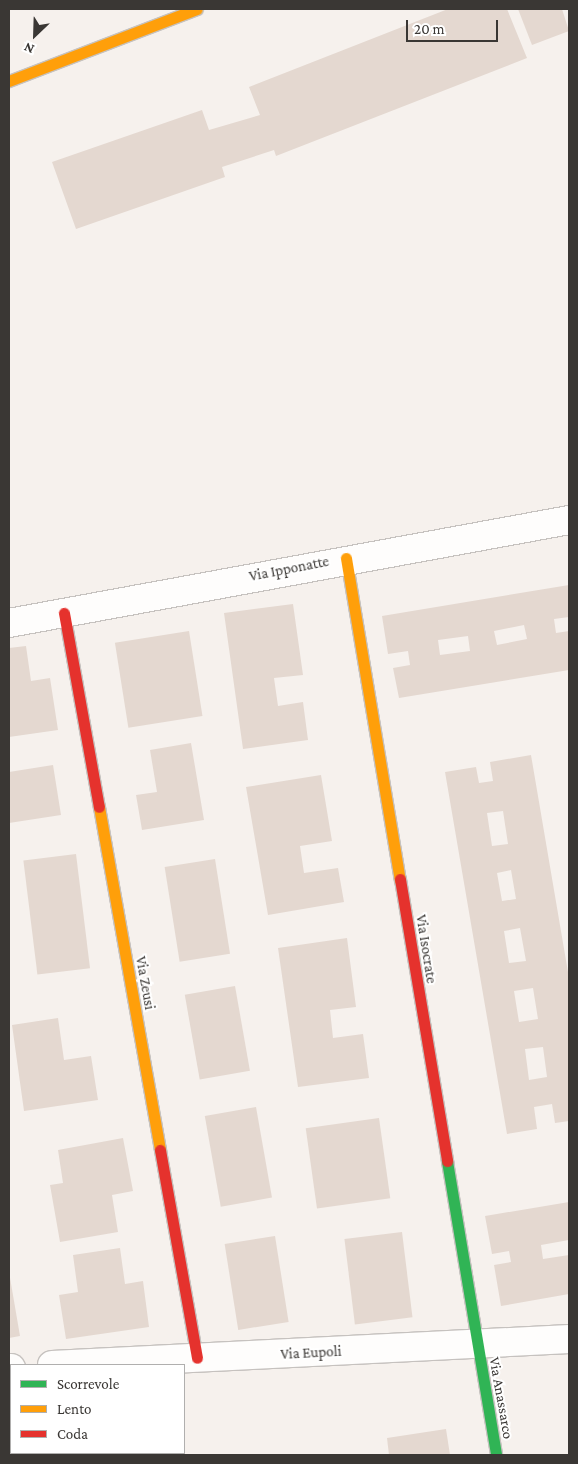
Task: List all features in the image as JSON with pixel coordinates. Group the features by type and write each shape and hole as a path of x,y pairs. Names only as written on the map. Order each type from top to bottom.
{"street":[{"path":"9,81 197,9"},
{"name":"Via Ipponatte","path":"9,623 346,558 569,520"},
{"name":"Via Isocrate","path":"346,558 477,1345"},
{"name":"Via Zeusi","path":"64,613 197,1358"},
{"name":"Via Eupoli","path":"79,1364 569,1339"},
{"name":"Via Anassarco","path":"477,1345 496,1455"}],"building":[{"path":"448,9 507,9 527,58 276,156 274,150 222,167 225,177 76,229 52,162 202,110 209,130 260,115 249,87"},
{"path":"518,9 562,9 569,31 532,45"},
{"path":"569,585 569,617 554,619 556,633 569,631 569,670 399,698 393,668 410,665 408,651 388,654 382,616","holes":["524,625 527,639 497,645 494,631","468,636 470,651 440,655 438,640"]},
{"path":"293,604 303,675 274,678 278,706 303,702 308,740 243,749 224,613"},
{"path":"189,631 202,716 128,728 115,643"},
{"path":"26,646 31,681 50,678 58,730 9,737 9,648"},
{"path":"191,743 204,820 142,830 136,795 157,792 150,750"},
{"path":"531,755 569,978 569,1121 555,1123 552,1104 534,1107 537,1129 507,1134 445,772 476,767 479,783 493,781 490,762","holes":["503,811 508,844 492,846 487,813","511,870 516,899 502,901 497,873","520,928 526,961 509,963 504,931","533,988 538,1019 519,1022 514,991","543,1047 547,1077 529,1080 525,1049"]},
{"path":"53,765 61,815 9,823 9,772"},
{"path":"321,775 332,841 300,846 304,873 338,868 344,902 268,915 246,787"},
{"path":"76,854 90,968 37,975 23,860"},
{"path":"215,859 230,954 180,962 165,867"},
{"path":"347,938 356,1007 330,1010 333,1038 363,1034 369,1078 298,1087 278,948"},
{"path":"235,986 250,1071 200,1080 185,995"},
{"path":"58,1018 64,1060 91,1056 98,1100 24,1111 12,1025"},
{"path":"256,1107 272,1198 221,1207 205,1116"},
{"path":"379,1118 390,1198 317,1209 306,1128"},
{"path":"123,1138 133,1191 112,1195 118,1232 60,1242 50,1185 63,1183 58,1150"},
{"path":"569,1202 569,1240 541,1245 543,1259 569,1255 569,1294 501,1306 494,1265 511,1262 509,1251 492,1254 485,1216"},
{"path":"402,1232 412,1317 355,1324 344,1239"},
{"path":"275,1236 289,1322 238,1330 225,1244"},
{"path":"120,1248 125,1284 143,1281 149,1327 66,1339 59,1295 78,1292 73,1255"},
{"path":"9,1272 20,1336 9,1338"},
{"path":"446,1429 450,1455 389,1455 387,1438"},
{"path":"123,1454 174,1454 174,1455"}],"traffic: fast":[{"path":"447,1161 496,1455"}],"traffic: slow":[{"path":"9,81 197,9"},
{"path":"346,558 400,879"},
{"path":"99,807 160,1150"}],"traffic: jam":[{"path":"64,613 99,807"},
{"path":"400,879 447,1161"},
{"path":"160,1150 197,1358"}]}
